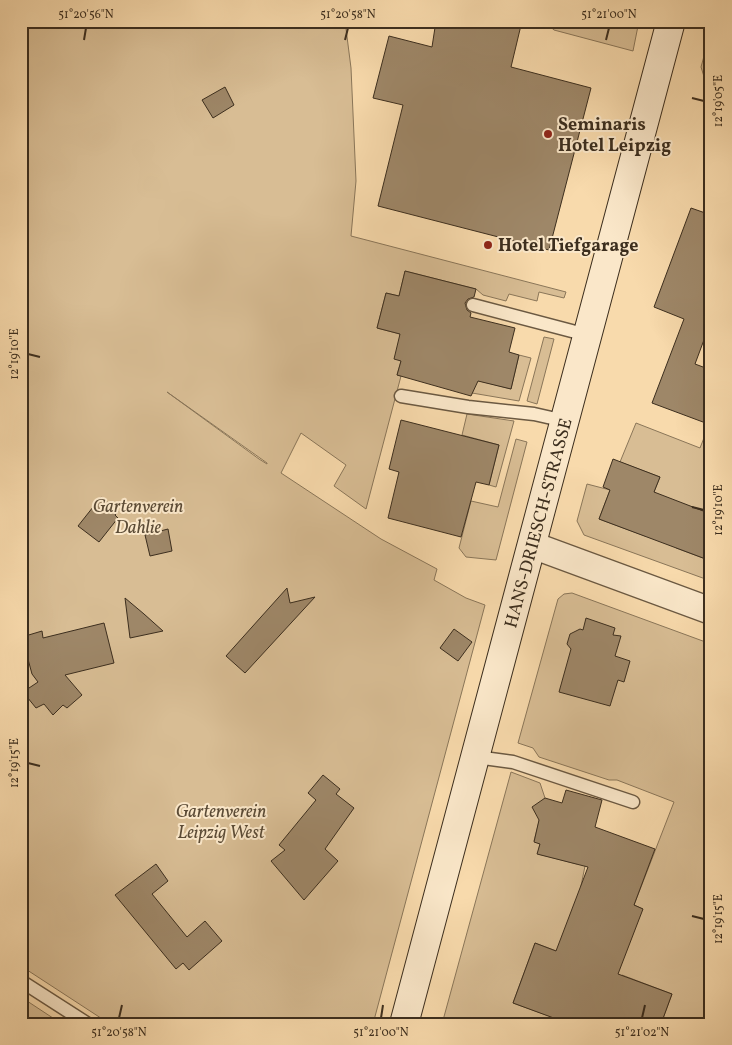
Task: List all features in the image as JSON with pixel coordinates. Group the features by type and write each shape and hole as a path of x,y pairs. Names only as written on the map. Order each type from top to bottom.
{"main road":[{"name":"HANS-DRIESCH-STRASSE","path":"404,1024 671,21"}],"street":[{"path":"532,545 711,611"}],"lane":[{"path":"473,305 587,335"},
{"path":"401,396 468,407 534,414 565,422"},
{"path":"476,757 513,762 633,802"},
{"path":"21,981 88,1024"}],"green space":[{"path":"21,21 345,21 351,68 356,181 351,236 566,292 564,298 539,292 537,301 509,294 506,301 483,295 476,289 405,271 399,296 386,293 377,328 400,334 401,361 397,375 401,376 366,509 334,486 346,465 301,433 281,473 381,539 437,569 434,580 466,598 485,605 373,1024 110,1024 21,966","holes":["167,392 267,463 259,459"]},
{"path":"544,21 639,21 633,51 554,30"},
{"path":"711,31 711,84 706,83 701,67"},
{"path":"544,337 554,339 537,404 527,401"},
{"path":"519,355 531,358 519,401 472,393 476,380 511,389"},
{"path":"467,414 514,421 496,487 489,485 499,445 462,435"},
{"path":"711,420 711,514 676,548 711,561 711,581 584,535 577,521 587,484 610,490 599,519 645,536 659,500 652,497 660,477 620,462 636,423 700,448"},
{"path":"516,439 527,442 496,560 466,557 459,548 471,501 498,507"},
{"path":"572,593 711,644 711,1024 661,1024 672,994 622,975 604,1024 442,1024 511,772 540,783 545,798 534,841 540,843 538,854 577,864 587,856 581,886 643,909 634,905 674,802 617,780 609,780 539,757 533,748 518,743 558,599 564,594","holes":["535,943 586,962 563,1021 513,1003"]},
{"path":"21,997 62,1024 21,1024"}],"building":[{"name":"Seminaris Hotel Leipzig","path":"436,21 522,21 511,67 591,88 549,250 378,206 403,105 373,98 389,36 432,47"},
{"path":"225,87 234,105 213,118 202,100"},
{"path":"691,208 711,215 711,321 695,364 711,370 711,425 652,403 684,319 654,307"},
{"path":"405,271 476,289 474,297 468,299 465,303 467,310 471,313 470,317 515,328 509,352 519,355 511,389 478,381 471,396 397,375 401,361 394,359 400,334 377,328 386,293 399,296"},
{"path":"401,420 499,445 489,485 476,482 461,537 388,518 399,472 389,469"},
{"path":"613,459 660,477 654,492 711,514 711,561 599,519 610,490 603,487"},
{"path":"101,497 118,511 115,515 118,518 99,542 78,526"},
{"path":"168,529 172,551 150,556 145,535"},
{"path":"287,588 290,603 315,597 245,673 226,656"},
{"path":"125,598 144,614 163,631 130,638"},
{"path":"586,618 615,628 613,635 621,636 615,656 630,661 624,682 618,680 610,706 559,692 571,649 567,644 570,634 580,629 583,630"},
{"path":"104,623 114,663 65,675 82,695 67,708 63,705 53,715 44,704 36,708 23,692 38,682 32,674 22,637 42,631 43,638"},
{"path":"454,629 472,642 458,661 440,648"},
{"path":"323,775 340,789 336,794 354,808 325,849 338,861 304,900 271,861 285,850 279,845 316,800 308,793"},
{"path":"566,790 602,800 595,827 655,849 634,905 643,909 618,974 672,994 661,1024 570,1024 513,1003 535,943 556,951 588,867 537,854 540,844 534,842 539,820 532,807 545,798 562,803"},
{"path":"156,864 168,881 152,894 187,937 205,921 222,941 189,970 183,963 176,969 115,895"}],"place":[{"name":"Seminaris Hotel Leipzig","path":"548,134"},
{"name":"Hotel Tiefgarage","path":"488,245"}],"park label":[{"name":"Gartenverein Dahlie","path":"138,516"},
{"name":"Gartenverein Leipzig West","path":"221,821"}]}
